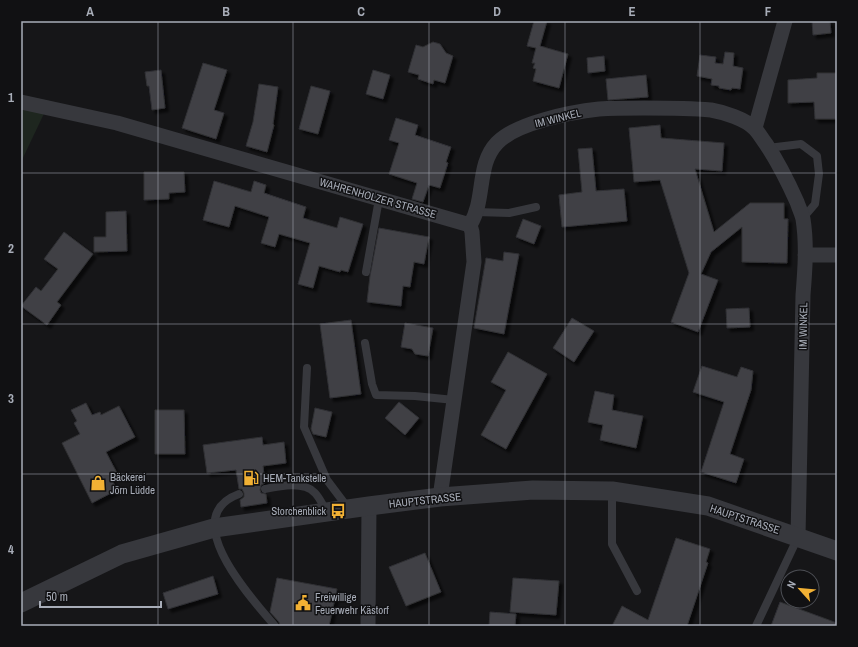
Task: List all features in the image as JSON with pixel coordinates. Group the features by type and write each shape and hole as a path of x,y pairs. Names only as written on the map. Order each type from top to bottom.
{"street":[{"path":"755,128 785,21"},
{"name":"WAHRENHOLZER STRASSE","path":"21,102 117,123 379,199 473,218"},
{"name":"IM WINKEL","path":"473,218 478,206 485,163 489,153 497,143 508,134 541,121 568,114 599,109 674,108 712,110 742,120 755,128 775,158 803,218 806,254 803,295 798,537"},
{"path":"440,497 474,262 472,232 473,218"},
{"path":"806,254 837,255"},
{"name":"HAUPTSTRASSE","path":"21,603 122,554 214,528 440,497 533,490 612,491 708,506 837,551"},
{"path":"368,626 369,506"}],"lane":[{"path":"768,148 801,144 817,156 819,174 815,204 803,218"},
{"path":"366,272 379,199"},
{"path":"473,218 509,213 536,207"},
{"path":"364,343 372,384 376,395 415,396 454,400"},
{"path":"307,368 304,427 327,480 348,509"},
{"path":"265,489 303,486 317,494 327,512"},
{"path":"612,491 612,544 637,592"},
{"path":"239,494 231,497 218,508 214,528 218,543 239,582 275,626"},
{"path":"756,626 798,537"}],"shaded area":[{"path":"21,95 50,101 21,162"}],"building":[{"path":"534,21 547,21 540,46 568,54 559,88 533,81 536,69 533,68 535,63 532,63 536,48 527,46"},
{"path":"812,21 830,21 831,33 813,35"},
{"path":"433,42 440,44 446,53 453,56 445,83 434,80 433,84 418,79 419,75 408,72 416,45 423,47"},
{"path":"725,52 734,53 733,66 743,68 740,89 732,88 731,90 719,88 719,86 711,85 712,79 697,76 700,55 716,57 715,63 723,64"},
{"path":"604,56 605,71 588,73 587,58"},
{"path":"203,63 227,70 214,110 224,113 216,139 182,128"},
{"path":"161,70 165,108 152,110 149,86 147,86 145,72"},
{"path":"373,70 390,75 383,99 366,94"},
{"path":"817,73 837,73 837,119 815,119 814,102 788,103 788,80 817,78"},
{"path":"646,75 648,97 608,100 606,79"},
{"path":"259,84 278,87 274,125 267,152 246,146 253,122"},
{"path":"311,86 330,91 318,134 299,129"},
{"path":"396,118 418,125 415,135 451,147 446,162 448,163 440,188 429,185 423,202 412,199 417,183 389,174 399,143 389,140"},
{"path":"660,125 661,138 724,143 722,171 695,169 714,232 750,203 784,203 784,219 788,219 787,263 742,262 742,227 711,252 701,274 718,280 698,332 671,322 689,273 660,180 634,182 629,128"},
{"path":"592,148 596,191 624,189 627,221 562,227 559,195 582,192 578,149"},
{"path":"144,172 184,172 185,192 169,193 169,199 144,200"},
{"path":"214,181 251,192 254,181 266,185 264,193 306,207 303,218 337,228 340,217 363,224 348,272 341,270 340,272 319,266 313,288 298,284 310,243 279,234 275,247 261,243 269,217 235,206 229,227 203,220"},
{"path":"126,211 127,251 94,252 94,237 106,237 106,212"},
{"path":"523,219 541,226 534,244 516,237"},
{"path":"379,228 429,237 424,264 414,262 410,287 403,286 401,306 367,302 370,276"},
{"path":"64,232 93,254 57,302 61,305 47,325 21,306 36,287 41,291 58,269 44,259"},
{"path":"504,252 519,254 504,334 474,328 486,258 503,261"},
{"path":"749,308 750,327 727,328 726,309"},
{"path":"572,318 594,331 574,362 553,348"},
{"path":"351,320 361,394 330,398 320,324"},
{"path":"405,323 433,328 428,356 415,354 412,349 401,347"},
{"path":"508,352 547,374 506,449 481,435 506,390 491,382"},
{"path":"702,366 737,377 741,367 753,371 751,390 730,454 744,459 736,483 701,472 724,402 693,392"},
{"path":"595,391 614,395 612,410 643,416 636,448 600,440 603,425 588,422"},
{"path":"399,402 419,418 405,435 385,418"},
{"path":"86,403 92,415 100,412 101,415 119,406 135,437 106,452 117,473 110,476 117,490 92,503 62,443 80,434 74,423 77,421 71,410"},
{"path":"315,408 332,412 326,437 313,434 311,429"},
{"path":"155,410 184,410 185,454 155,454"},
{"path":"262,437 263,445 284,442 286,463 263,466 265,483 261,485 260,490 261,493 266,494 267,503 241,507 240,500 244,497 244,493 242,489 239,489 236,470 207,473 203,445"},
{"path":"676,538 710,549 706,562 708,563 687,626 612,626 622,606 648,620"},
{"path":"425,553 441,592 406,606 389,567"},
{"path":"213,576 218,594 168,609 163,593"},
{"name":"Freiwillige Feuerwehr Kästorf","path":"277,578 337,589 329,626 280,626 279,622 270,612"},
{"path":"513,578 559,581 556,615 510,612"},
{"path":"780,602 780,609 799,609 837,623 837,626 771,626"},
{"path":"490,612 516,614 515,626 489,626"}],"place":[{"name":"HEM-Tankstelle","path":"251,478"},
{"name":"Bäckerei Jörn Lüdde","path":"98,483"},
{"name":"Storchenblick","path":"338,511"},
{"name":"Freiwillige Feuerwehr Kästorf","path":"303,603"}]}
